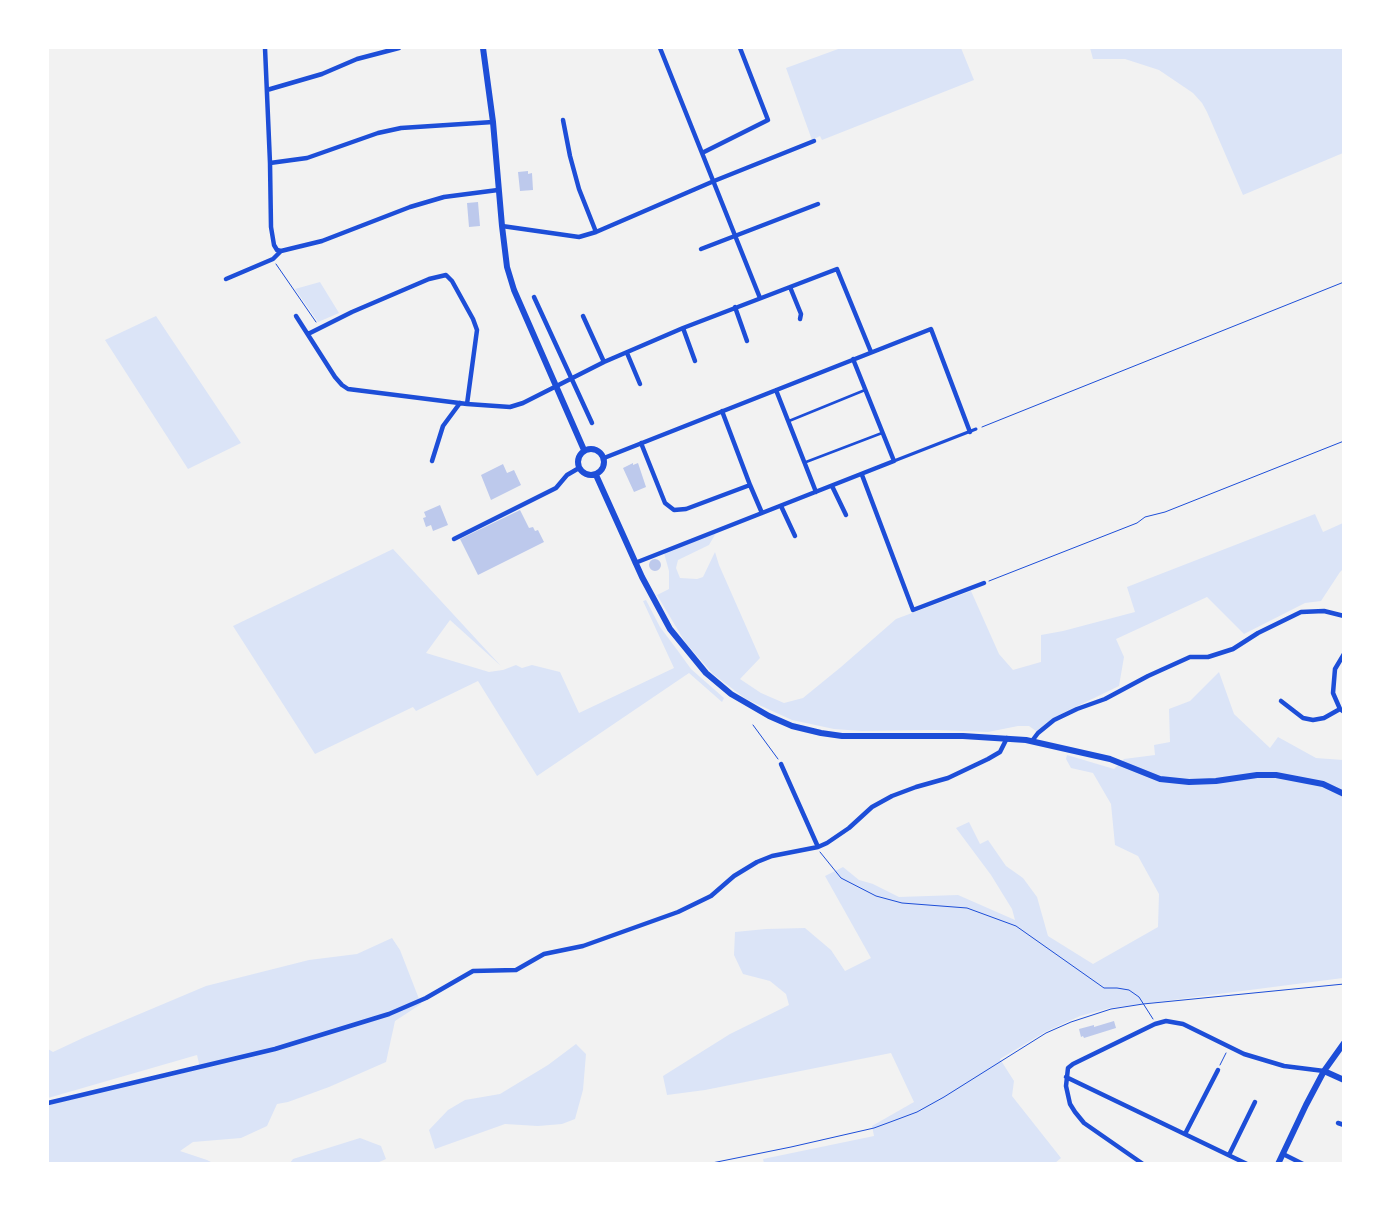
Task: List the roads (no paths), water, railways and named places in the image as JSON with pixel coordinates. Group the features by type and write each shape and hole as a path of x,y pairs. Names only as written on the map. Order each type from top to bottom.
{"main road":[{"path":"483,48 494,122 498,190 507,267 514,290 584,450"},
{"path":"589,449 598,450 604,458 602,470 596,474 586,475 579,468 577,461 584,450 589,449"},
{"path":"596,474 650,595 670,629 706,673 730,694 751,707 792,726 842,736 963,736 1032,741 1110,759 1160,779 1216,782 1257,775 1276,775 1323,784 1344,794"},
{"path":"1278,1164 1324,1071 1344,1043"},
{"path":"1324,1071 1344,1080"}],"street":[{"path":"264,48 272,240 275,248 281,251"},
{"path":"267,90 322,74 356,59 399,48"},
{"path":"660,48 760,298"},
{"path":"702,153 768,120 740,48"},
{"path":"563,120 572,164 596,232"},
{"path":"270,163 307,158 378,133 402,128 494,122"},
{"path":"502,226 579,237 596,232 714,181 814,142"},
{"path":"226,279 273,259 281,251 322,241 388,215 444,197 498,190"},
{"path":"700,249 818,204"},
{"path":"296,316 335,377 348,389 467,404 510,407 522,403 604,362 683,328 837,268 871,352"},
{"path":"308,334 429,279 446,275 452,281 477,330 467,404"},
{"path":"790,287 801,314 800,319"},
{"path":"534,297 592,423"},
{"path":"734,307 747,341"},
{"path":"583,316 604,362"},
{"path":"683,328 695,361"},
{"path":"604,458 931,329 970,432"},
{"path":"627,353 640,384"},
{"path":"853,360 894,462"},
{"path":"776,390 816,492"},
{"path":"432,461 443,426 460,403"},
{"path":"722,411 762,513"},
{"path":"635,563 976,429"},
{"path":"641,443 665,503 674,510 686,509 750,485"},
{"path":"454,539 556,488 567,475 579,468"},
{"path":"862,474 914,610 984,583"},
{"path":"832,486 846,515"},
{"path":"781,506 795,536"},
{"path":"1032,741 1038,733 1054,720 1105,699 1148,676 1190,657 1208,657 1233,648 1258,633 1301,612 1324,610 1344,616"},
{"path":"1281,702 1303,718 1313,720 1342,711 1333,693 1335,669 1344,654"},
{"path":"48,1103 275,1049 389,1014 426,998 472,971 516,970 544,954 583,946 678,912 711,896 745,868 765,859 827,844 849,828 872,807 892,796 966,771 1000,752 1007,738"},
{"path":"781,764 818,847"},
{"path":"1143,1164 1084,1123 1070,1104 1066,1091 1066,1077 1068,1068 1073,1064 1155,1024 1166,1021 1183,1024 1244,1054 1284,1066 1324,1071"},
{"path":"1185,1134 1218,1070"},
{"path":"1066,1077 1247,1164"},
{"path":"1229,1155 1255,1102"},
{"path":"1283,1154 1303,1164"}],"lane":[{"path":"787,421 866,390"},
{"path":"804,463 882,433"}]}
